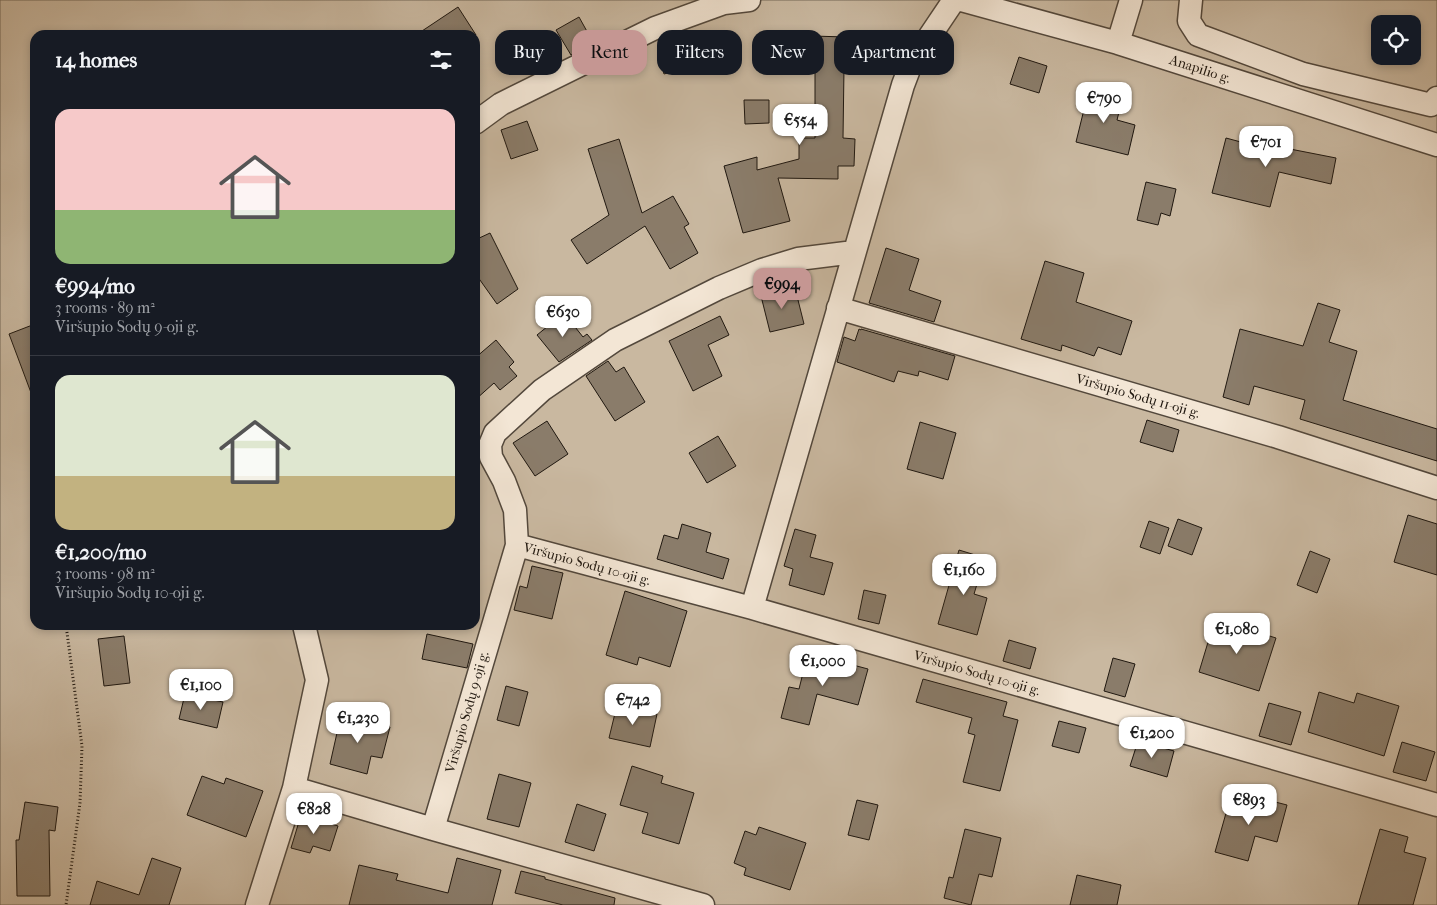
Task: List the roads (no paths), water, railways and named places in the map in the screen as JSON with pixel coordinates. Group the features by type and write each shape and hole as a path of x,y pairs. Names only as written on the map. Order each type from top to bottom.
{"street":[{"path":"480,119 501,104 656,28 724,3 749,0"},
{"path":"752,608 903,85 911,64 954,0"},
{"name":"Anapilio g.","path":"961,0 1118,43 1437,144"},
{"path":"1118,43 1131,0"},
{"path":"1191,0 1189,21 1198,35 1205,38 1303,74 1432,105 1437,98"},
{"name":"Viršupio Sodų 9-oji g.","path":"433,829 517,545 515,510 504,481 491,457 490,445 495,433 542,390 615,340 719,288 762,270 798,259 854,252"},
{"name":"Viršupio Sodų 11-oji g.","path":"838,308 1278,438 1437,488"},
{"name":"Viršupio Sodų 10-oji g.","path":"517,545 752,608 1437,805"},
{"path":"258,905 294,788 317,680 305,630"},
{"path":"294,788 703,905"}]}
